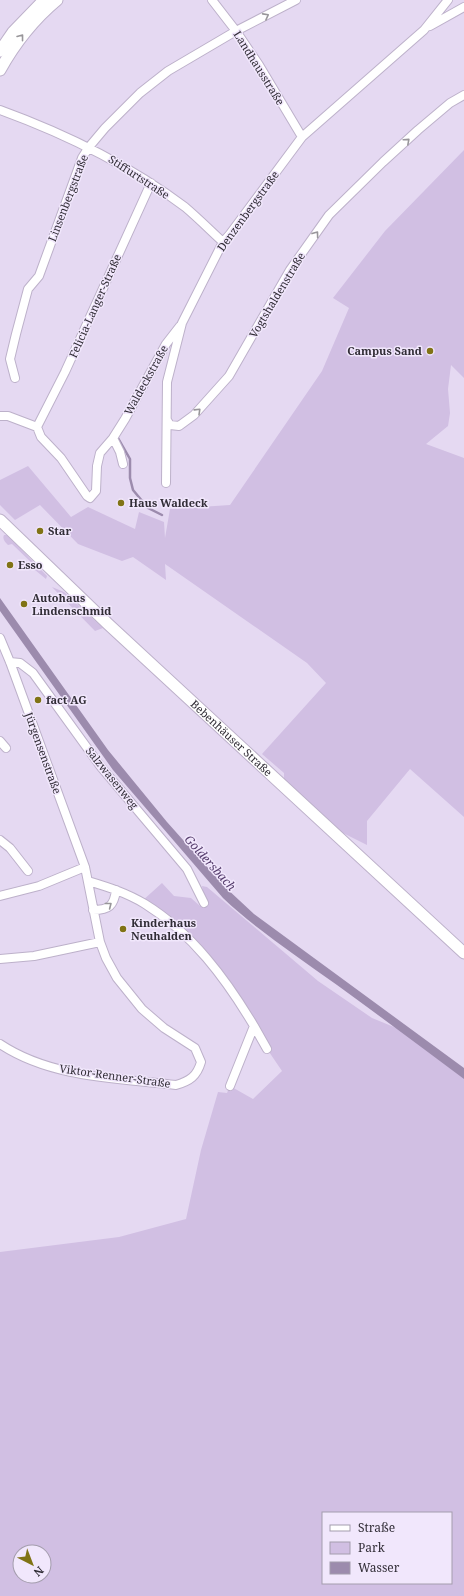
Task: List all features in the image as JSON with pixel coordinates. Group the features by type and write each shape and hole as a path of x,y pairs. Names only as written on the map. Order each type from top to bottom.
{"main road":[{"path":"1,48 13,32 44,0"},
{"path":"0,70 20,38 38,17 57,0"},
{"name":"Bebenhäuser Straße","path":"0,520 108,624 464,954"}],"street":[{"name":"Landhausstraße","path":"212,0 236,31 274,89 302,137"},
{"name":"Linsenbergstraße","path":"15,378 10,359 28,289 39,276 82,158 88,147 140,93 163,75 236,31 296,0"},
{"path":"448,1 461,8"},
{"name":"Denzenbergstraße","path":"166,483 166,382 182,324 223,242 302,137 424,30 448,1"},
{"path":"424,30 461,8"},
{"name":"Vogtshaldenstraße","path":"167,420 170,425 179,426 194,415 229,376 290,270 329,215 418,130 450,103 464,95"},
{"name":"Stiffurtstraße","path":"0,110 88,147 151,183 186,208 223,242"},
{"name":"Felicia-Langer-Straße","path":"37,427 65,372 151,183"},
{"name":"Waldeckstraße","path":"37,427 41,437 61,458 87,496 90,498 96,491 97,466 100,453 113,438 136,400 166,344 182,324"},
{"path":"0,416 8,416 37,427"},
{"path":"113,438 120,452 123,464"},
{"name":"Jürgensenstraße","path":"0,638 84,868 100,942"},
{"name":"Salzwasenweg","path":"10,662 20,663 33,672 102,767 187,869 204,904"},
{"path":"0,741 6,748"},
{"path":"0,840 10,848 28,871"},
{"path":"0,896 39,886 84,868"},
{"path":"88,881 116,890 145,904 180,929 193,942 225,984 254,1026 267,1049"},
{"path":"93,910 101,910 109,907 115,900 116,890"},
{"path":"0,959 34,956 100,942"},
{"name":"Viktor-Renner-Straße","path":"0,1044 32,1061 66,1071 176,1085 186,1082 195,1076 201,1062 195,1048 147,1015 117,978 106,958 100,942"},
{"path":"230,1086 254,1026"}],"green space":[{"path":"464,150 464,378 451,365 448,389 450,413 448,426 426,444 464,458 464,817 410,769 367,821 367,845 341,832 284,779 284,773 262,754 326,683 307,663 165,564 166,580 133,557 122,561 78,544 40,505 15,520 0,505 0,480 28,466 71,517 88,507 135,529 139,512 164,522 165,538 170,509 230,505 322,371 349,308 333,298 385,231"},
{"path":"4,535 7,535 47,576 46,579 35,570 34,565 12,544 8,545 5,542"},
{"path":"52,587 64,592 103,628 95,631"},
{"path":"162,883 174,896 191,898 200,906 206,901 202,886 207,887 318,981 372,1018 411,1034 464,1072 464,1596 0,1596 0,1252 119,1237 186,1219 201,1150 218,1092 227,1093 230,1086 253,1099 282,1071 198,947 141,902"}],"water":[{"path":"0,598 108,750 167,822 225,887 254,914 464,1068 464,1079 264,933 223,898 113,770 0,611"}],"waterway":[{"path":"118,438 130,459 130,478 133,490 148,508 162,515"}],"place":[{"name":"Campus Sand","path":"430,351"},
{"name":"Haus Waldeck","path":"121,503"},
{"name":"Star","path":"40,531"},
{"name":"Esso","path":"10,565"},
{"name":"Autohaus Lindenschmid","path":"24,604"},
{"name":"fact AG","path":"38,700"},
{"name":"Kinderhaus Neuhalden","path":"123,929"}],"water label":[{"name":"Goldersbach","path":"210,863"}]}
